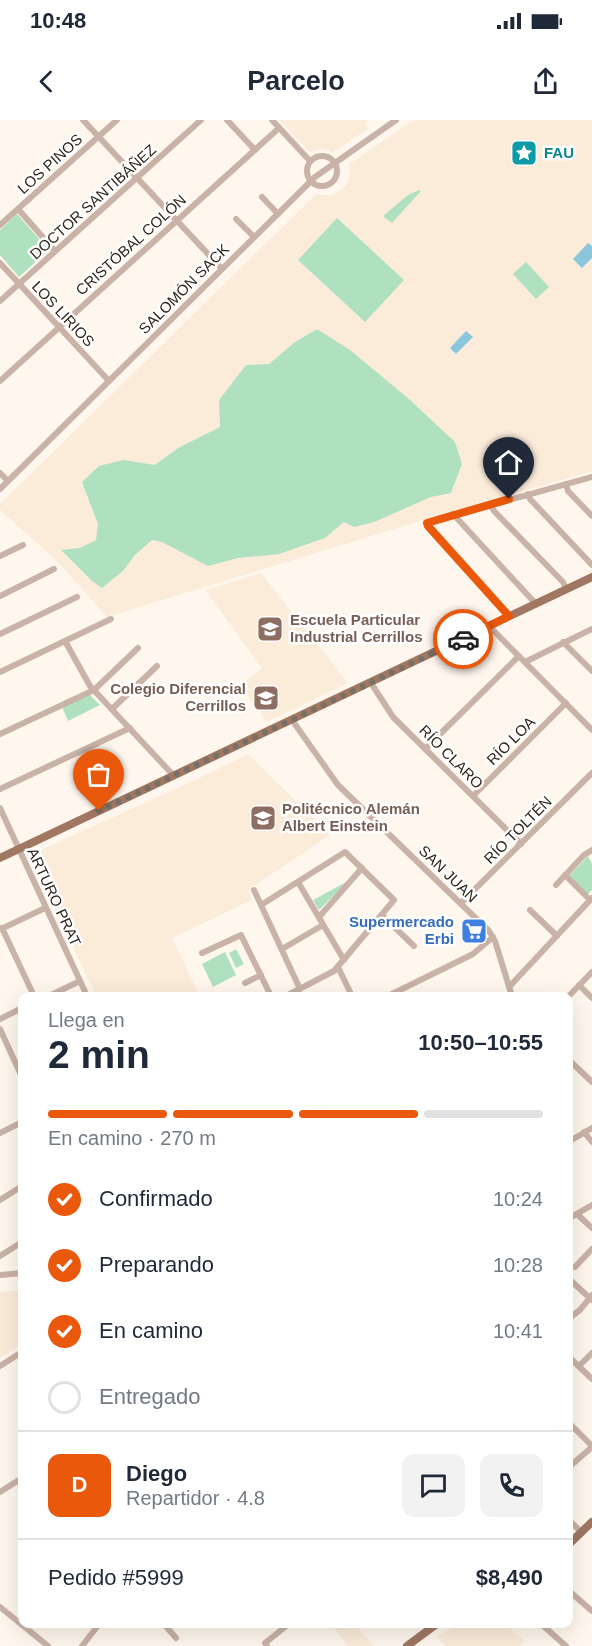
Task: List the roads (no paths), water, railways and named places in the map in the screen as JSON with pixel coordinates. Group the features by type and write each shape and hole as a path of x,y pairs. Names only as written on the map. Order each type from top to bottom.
{"main road":[{"path":"0,858 592,578"},
{"path":"573,1541 592,1522"},
{"path":"410,1645 432,1628"}],"street":[{"path":"82,120 222,268"},
{"name":"LOS PINOS","path":"0,225 117,120"},
{"name":"DOCTOR SANTIBÁÑEZ","path":"0,301 201,120"},
{"path":"227,120 255,150"},
{"path":"272,120 310,161"},
{"name":"SALOMÓN SACK","path":"0,489 310,182 334,162 396,120"},
{"name":"CRISTÓBAL COLÓN","path":"0,381 279,128"},
{"path":"322,156 334,162 337,174 332,183 319,186 310,182 306,170 310,161 322,156"},
{"path":"262,197 278,214"},
{"path":"18,209 55,251"},
{"path":"236,219 254,237"},
{"name":"LOS LIRIOS","path":"0,263 109,381"},
{"path":"0,473 8,481"},
{"path":"509,616 427,523 592,477"},
{"path":"566,484 570,494 592,516"},
{"path":"528,494 530,500 592,565"},
{"path":"490,504 492,509 563,582 566,589"},
{"path":"453,514 536,604"},
{"path":"0,556 23,545"},
{"path":"0,596 54,569"},
{"path":"0,634 77,597"},
{"path":"0,672 111,619"},
{"path":"489,626 592,730"},
{"path":"525,662 592,629"},
{"path":"65,641 84,677 94,690 174,776"},
{"path":"563,642 591,669"},
{"path":"0,734 94,690 138,648"},
{"path":"425,749 519,656"},
{"path":"112,709 157,666"},
{"name":"RÍO CLARO","path":"370,683 393,717 521,844"},
{"name":"RÍO LOA","path":"473,796 566,703"},
{"name":"SAN JUAN","path":"292,720 332,778 462,903 493,937"},
{"path":"0,789 130,728"},
{"name":"RÍO TOLTÉN","path":"462,903 592,773"},
{"name":"ARTURO PRAT","path":"0,808 85,992"},
{"path":"556,885 584,855 592,850"},
{"path":"261,905 345,852 394,900 338,967 330,974 294,992"},
{"path":"319,916 362,868"},
{"path":"509,987 591,899 565,875"},
{"path":"298,882 344,960"},
{"path":"254,890 300,989"},
{"path":"32,992 1,929 45,908"},
{"path":"530,910 557,936"},
{"path":"382,915 414,946"},
{"path":"282,949 323,925"},
{"path":"202,953 242,935 269,992"},
{"path":"396,992 473,954 493,937 511,992"},
{"path":"338,967 350,992"},
{"path":"573,992 592,972"},
{"path":"245,982 261,975"},
{"path":"57,992 80,981"},
{"path":"579,985 592,998"},
{"path":"0,1019 18,1010"},
{"path":"0,1029 18,1060"},
{"path":"573,1064 592,1082"},
{"path":"0,1133 18,1124"},
{"path":"573,1139 592,1128"},
{"path":"584,1132 592,1142"},
{"path":"0,1200 18,1189"},
{"path":"573,1217 592,1205"},
{"path":"578,1214 592,1228"},
{"path":"0,1256 18,1245"},
{"path":"575,1267 592,1250"},
{"path":"0,1275 18,1273"},
{"path":"573,1282 591,1298 573,1314"},
{"path":"579,1366 592,1353"},
{"path":"0,1366 18,1355"},
{"path":"573,1361 592,1379"},
{"path":"573,1427 592,1446 573,1463"},
{"path":"0,1492 18,1481"},
{"path":"573,1524 582,1533"},
{"path":"573,1594 592,1611"},
{"path":"0,1607 18,1622"},
{"path":"26,1628 48,1646"},
{"path":"82,1646 96,1628"},
{"path":"167,1628 176,1638"},
{"path":"266,1645 285,1628"},
{"path":"546,1628 566,1646"}],"water":[{"path":"588,243 592,246 592,258 582,268 573,259"},
{"path":"466,331 473,337 456,354 450,348"}],"place":[{"name":"FAU","path":"524,153"},
{"name":"Escuela Particular Industrial Cerrillos","path":"270,629"},
{"name":"Colegio Diferencial Cerrillos","path":"266,698"},
{"name":"Politécnico Alemán Albert Einstein","path":"263,818"},
{"name":"Supermercado Erbi","path":"474,931"}]}
